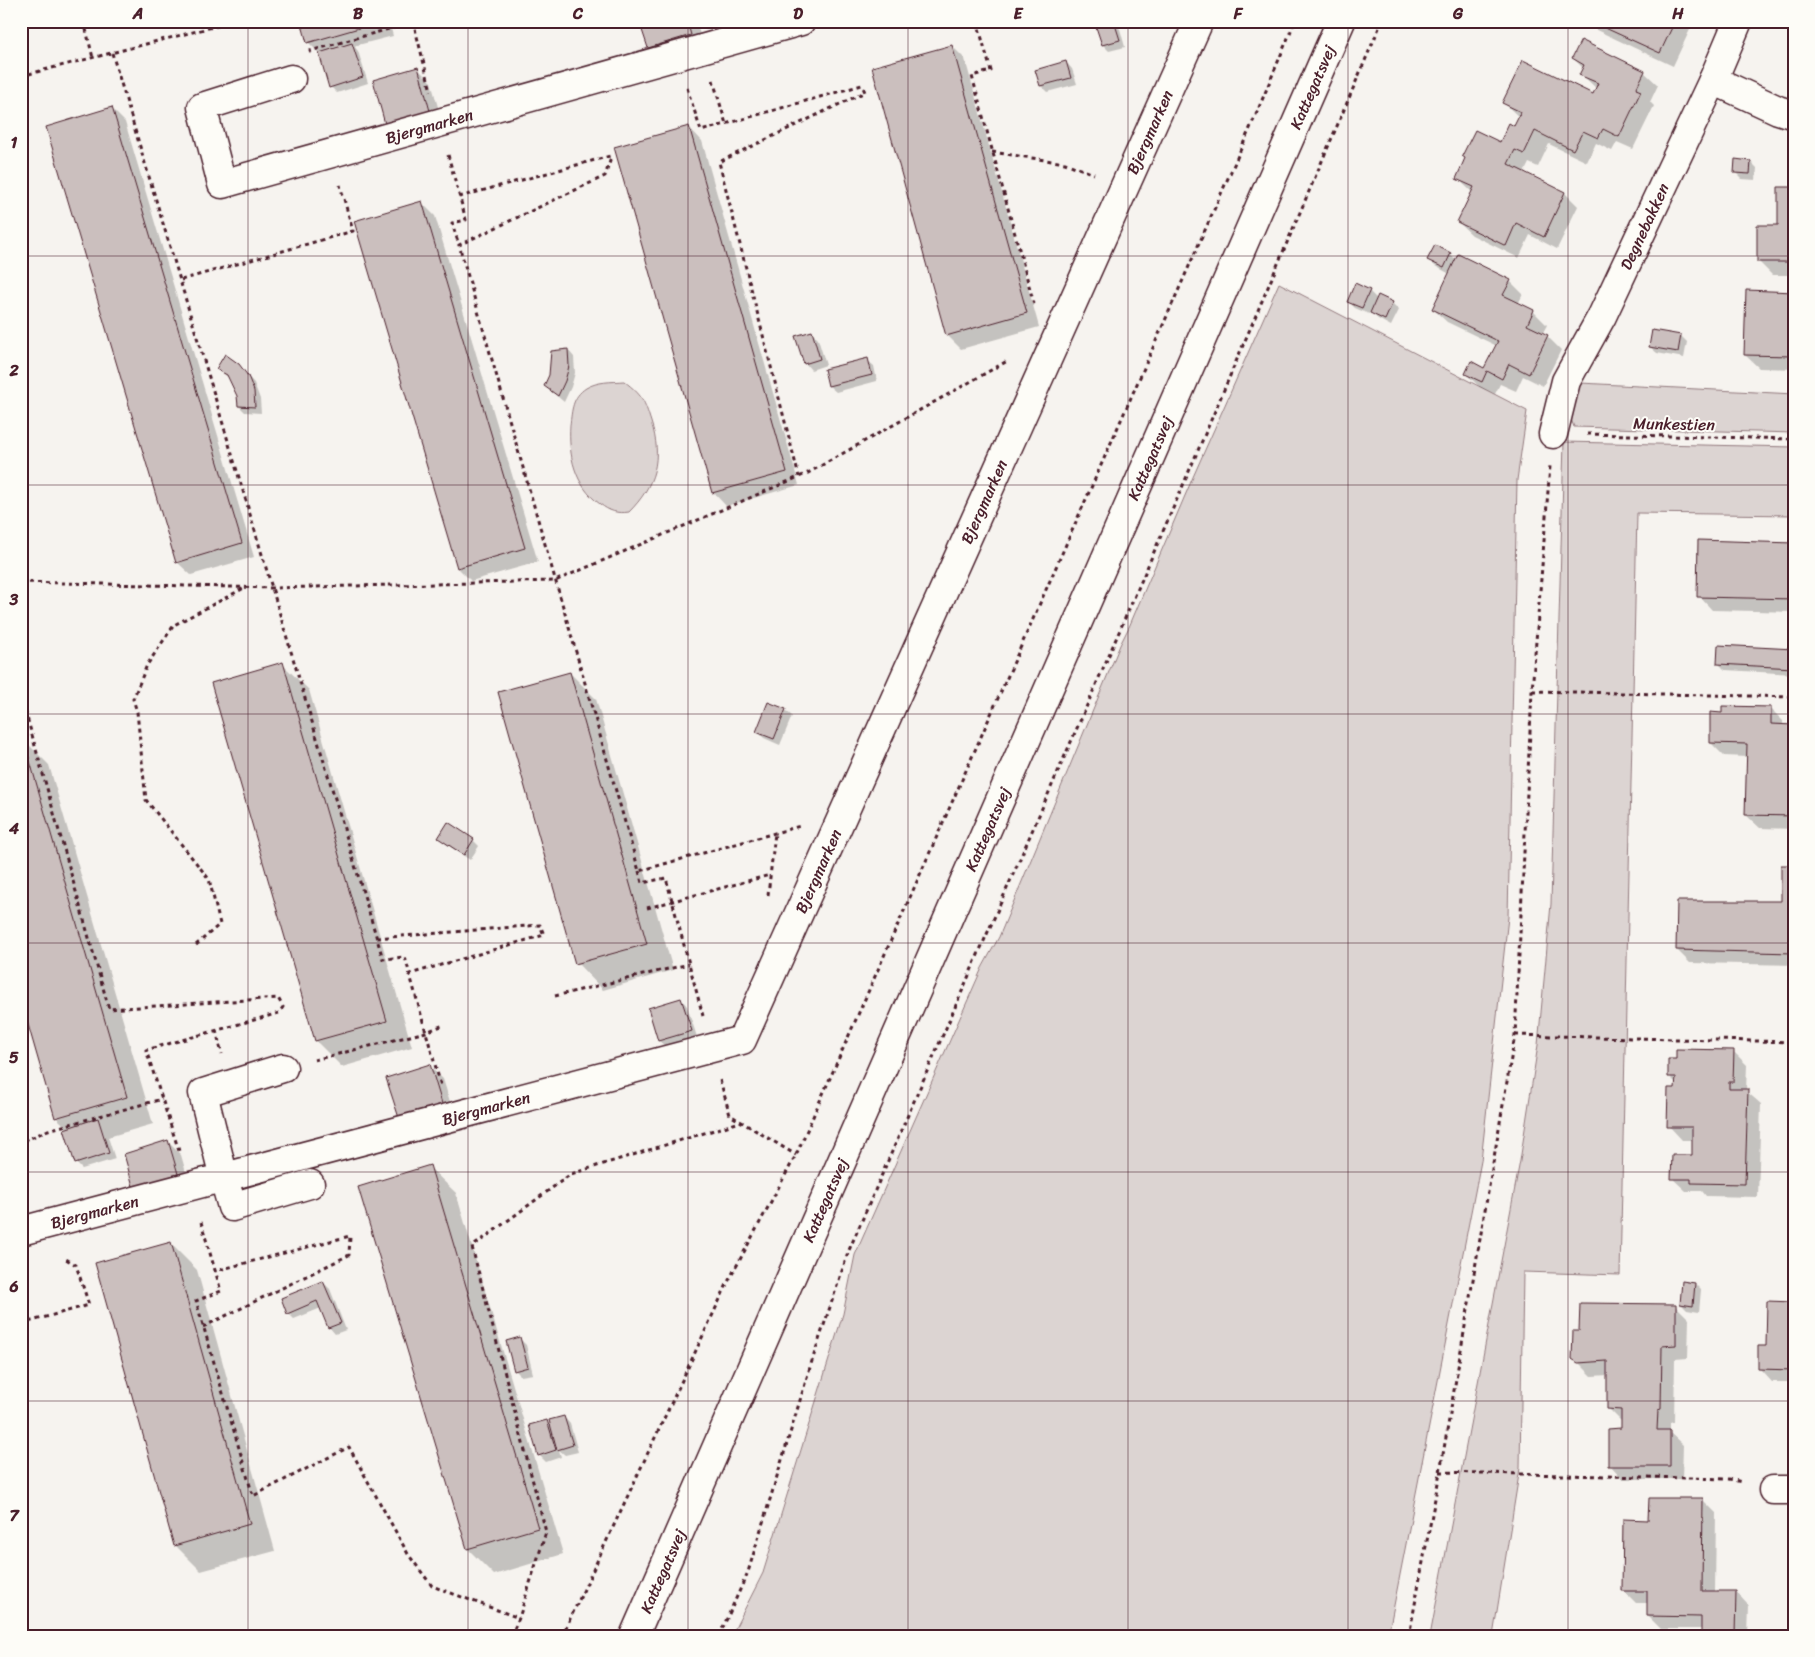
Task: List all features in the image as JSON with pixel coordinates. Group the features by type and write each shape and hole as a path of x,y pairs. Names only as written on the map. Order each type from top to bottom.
{"street":[{"name":"Bjergmarken","path":"291,79 202,107 222,184 801,21"},
{"name":"Bjergmarken","path":"21,1231 742,1040 1199,21"},
{"name":"Kattegatsvej","path":"634,1636 1341,21"},
{"name":"Degnebakken","path":"1553,434 1566,381 1602,316 1713,80 1738,21"},
{"path":"1713,80 1778,110 1794,115"},
{"path":"283,1068 204,1092 224,1178 232,1207 310,1184"}],"path":[{"path":"84,21 93,58"},
{"path":"21,76 236,21"},
{"path":"21,582 273,588 555,581 799,477 1058,333 1037,313 972,76 991,72 977,21"},
{"path":"562,1636 729,1280 796,1156 1251,126 1295,21"},
{"path":"719,1636 748,1572 811,1364 848,1250 1178,499 1382,21"},
{"path":"291,79 315,71 310,51 413,22 466,220 452,223 642,883 666,878 730,1115 796,1156"},
{"path":"705,48 726,124"},
{"path":"112,53 383,959 405,957 450,1117"},
{"path":"677,56 701,131 862,85 865,92 719,162 799,477"},
{"path":"992,152 1065,162 1124,186"},
{"path":"181,280 353,231 332,153"},
{"path":"459,197 610,156 605,176 459,245"},
{"path":"1409,1636 1440,1472 1515,1035 1532,691 1553,434"},
{"name":"Munkestien","path":"1553,434 1794,439"},
{"path":"196,945 220,924 209,879 146,800 137,712 133,699 147,665 174,625 246,587"},
{"path":"1532,691 1794,697"},
{"path":"21,696 109,1009 278,998 283,1007 279,1013 146,1050 221,1291 196,1301 253,1496 349,1446 408,1554 432,1586 519,1618"},
{"path":"639,871 842,815"},
{"path":"646,908 770,875"},
{"path":"377,938 540,925 544,935 410,974"},
{"path":"555,996 689,964"},
{"path":"283,1068 426,1032 444,1025"},
{"path":"1515,1035 1794,1042"},
{"path":"24,1141 48,1130 162,1099"},
{"path":"511,1636 519,1618 546,1532 472,1247 571,1174 740,1122"},
{"path":"204,1327 349,1255 350,1236 215,1271"},
{"path":"21,1324 89,1305 76,1264 66,1259"},
{"path":"1440,1472 1729,1479 1783,1490"}],"shaded area":[{"path":"1279,283 1527,411 1517,480 1508,917 1481,1161 1388,1636 731,1636 763,1573 843,1314 855,1255 982,968 999,937 1120,645"},
{"path":"624,381 639,395 646,408 655,435 656,459 651,482 645,492 629,512 621,513 603,506 591,497 584,488 572,458 570,425 575,400 581,392 595,384"},
{"path":"1580,383 1794,394 1794,433 1574,427 1569,414"},
{"path":"1564,442 1794,447 1794,515 1637,513 1620,1275 1523,1272 1520,1468 1493,1636 1430,1636 1520,1161 1538,1045 1551,904"}],"building":[{"path":"301,21 380,21 380,22 307,43"},
{"path":"639,21 687,21 691,35 648,48"},
{"path":"1114,21 1120,40 1102,45 1096,27"},
{"path":"1590,21 1675,21 1660,53"},
{"path":"1581,40 1645,71 1636,89 1641,91 1619,137 1603,129 1598,138 1583,131 1573,150 1535,131 1524,154 1515,150 1508,164 1565,192 1544,237 1516,223 1506,246 1457,222 1474,187 1456,179 1465,158 1462,156 1475,130 1500,142 1509,123 1514,126 1521,112 1502,103 1523,60 1593,94 1598,83 1579,75 1584,65 1572,58"},
{"path":"352,43 363,77 329,88 319,53"},
{"path":"952,45 1027,313 946,336 872,67"},
{"path":"1066,61 1071,78 1040,86 1035,70"},
{"path":"418,67 430,111 385,124 373,80"},
{"path":"112,107 242,543 176,563 46,127"},
{"path":"689,126 787,472 712,493 614,147"},
{"path":"1735,159 1751,161 1750,174 1734,173"},
{"path":"1778,187 1794,187 1794,262 1757,262 1757,225 1778,225"},
{"path":"422,201 525,548 457,568 354,221"},
{"path":"1435,245 1451,253 1444,268 1427,260"},
{"path":"1458,254 1511,280 1503,295 1534,310 1527,325 1548,335 1529,374 1509,364 1502,379 1487,371 1482,382 1465,374 1471,361 1484,368 1498,341 1432,309"},
{"path":"1355,283 1370,290 1362,308 1347,302"},
{"path":"1746,290 1794,292 1792,356 1744,355"},
{"path":"1378,295 1393,302 1385,320 1370,313"},
{"path":"1652,330 1681,335 1678,352 1649,347"},
{"path":"812,331 820,359 804,364 795,336"},
{"path":"568,349 569,366 558,396 544,386 549,375 551,351"},
{"path":"225,354 239,364 248,376 254,391 255,407 238,406 237,396 227,375 216,369"},
{"path":"868,358 872,375 828,386 824,369"},
{"path":"1698,540 1794,543 1794,599 1697,597"},
{"path":"1718,645 1794,649 1794,668 1717,664"},
{"path":"283,662 387,1021 315,1041 211,683"},
{"path":"570,672 647,944 575,964 498,692"},
{"path":"768,702 786,709 774,739 756,732"},
{"path":"1722,706 1771,707 1771,724 1794,725 1794,816 1745,815 1747,744 1710,743 1710,712 1722,713"},
{"path":"23,737 127,1097 55,1118 21,1000 21,738"},
{"path":"448,822 474,839 464,855 438,838"},
{"path":"1781,865 1794,865 1793,953 1676,950 1677,901 1781,901"},
{"path":"681,998 692,1031 658,1041 648,1008"},
{"path":"1676,1049 1734,1050 1733,1082 1729,1082 1729,1089 1748,1089 1745,1184 1691,1183 1691,1179 1671,1179 1672,1155 1692,1155 1692,1127 1667,1127 1668,1088 1675,1088 1676,1077 1668,1077 1668,1059 1676,1059"},
{"path":"430,1064 443,1107 400,1121 386,1078"},
{"path":"98,1118 109,1153 75,1164 64,1129"},
{"path":"168,1140 181,1184 136,1197 124,1154"},
{"path":"430,1165 538,1528 467,1549 358,1187"},
{"path":"171,1242 250,1524 174,1546 95,1263"},
{"path":"323,1281 341,1323 328,1328 317,1301 287,1314 281,1298"},
{"path":"1682,1281 1695,1283 1693,1306 1680,1304"},
{"path":"1767,1301 1794,1302 1794,1370 1758,1369 1758,1346 1766,1346"},
{"path":"1580,1303 1676,1304 1676,1345 1662,1346 1661,1409 1658,1410 1657,1430 1670,1430 1670,1466 1608,1466 1608,1429 1621,1428 1621,1410 1607,1409 1607,1361 1578,1363 1572,1359 1573,1331 1579,1331"},
{"path":"520,1337 528,1367 514,1371 506,1341"},
{"path":"564,1416 573,1445 557,1450 549,1420"},
{"path":"547,1420 556,1450 538,1456 529,1425"},
{"path":"1649,1498 1703,1498 1702,1591 1736,1591 1735,1636 1701,1636 1701,1617 1647,1616 1647,1591 1622,1591 1623,1519 1648,1520"}]}
